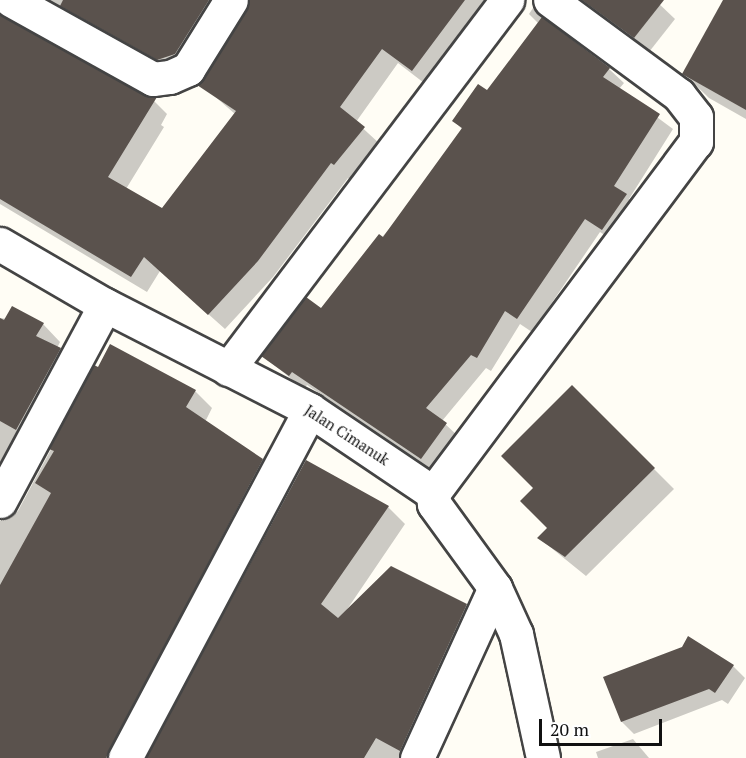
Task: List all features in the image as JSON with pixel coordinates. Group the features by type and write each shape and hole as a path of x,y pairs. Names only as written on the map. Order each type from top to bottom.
{"street":[{"path":"10,0 153,79 170,77 188,69 231,0"},
{"path":"228,369 507,0"},
{"path":"543,758 516,634 495,588 434,504 433,493 696,142 696,117 679,95 550,0"},
{"name":"Jalan Cimanuk","path":"0,244 105,305 310,410 433,493"},
{"path":"0,501 105,305"},
{"path":"125,758 310,410"},
{"path":"417,758 495,588"}],"building":[{"path":"63,0 209,0 175,54 157,60 60,6"},
{"path":"250,0 465,0 412,71 382,49 340,107 365,127 334,165 331,163 258,261 208,315 144,257 131,277 0,199 0,15 144,95 157,97 108,177 162,208 236,111 197,85"},
{"path":"582,0 664,0 634,38"},
{"path":"723,0 746,0 746,110 682,74"},
{"path":"542,17 610,68 603,77 660,114 614,186 627,194 602,230 585,219 517,319 505,311 477,358 471,355 426,408 447,423 421,459 292,372 289,376 261,356 306,297 321,308 379,234 383,237 462,128 452,121 478,84 487,90"},
{"path":"12,306 44,323 36,336 61,348 16,430 0,421 0,318 4,320"},
{"path":"110,344 196,390 186,407 263,459 106,758 0,758 0,585 51,493 35,483 54,451 49,449 94,365 98,367"},
{"path":"572,385 655,468 565,557 537,538 547,528 520,501 533,488 501,456"},
{"path":"306,460 389,506 321,604 338,618 391,566 467,604 400,751 376,738 364,758 146,758"},
{"path":"688,636 734,665 715,693 709,689 621,722 603,677 682,647"}]}
